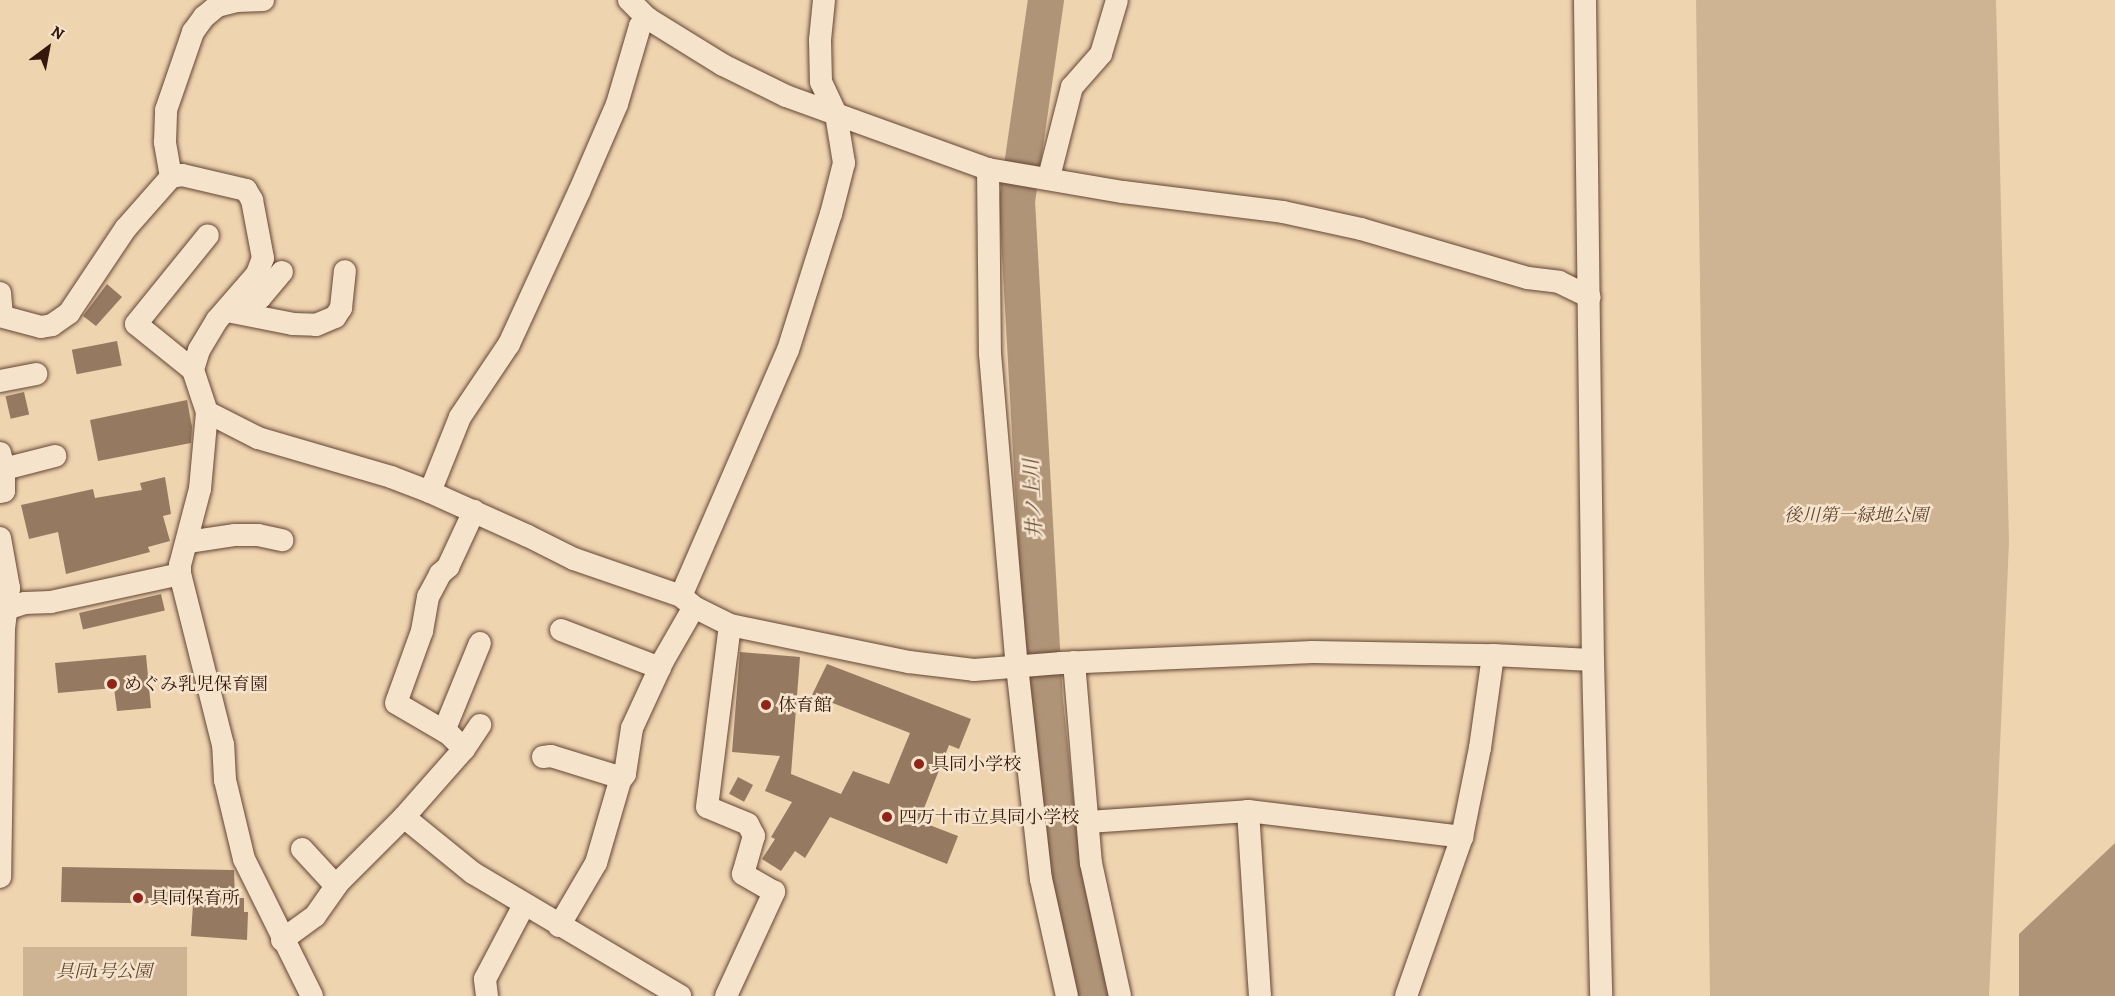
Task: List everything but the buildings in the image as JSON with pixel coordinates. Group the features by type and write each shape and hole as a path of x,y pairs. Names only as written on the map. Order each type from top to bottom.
{"street":[{"path":"171,177 165,142 166,110 193,32 204,17 218,6 237,1 263,0"},
{"path":"629,0 647,18 723,65 786,96 995,170 1042,176 1123,192 1283,212 1361,230 1528,278 1559,282 1590,297"},
{"path":"559,926 596,863 622,778 632,728 688,602 788,350 831,214 844,163 836,114 821,82 820,40 824,0"},
{"path":"1042,176 1072,87 1101,54 1117,0"},
{"path":"1585,0 1593,660 1601,996"},
{"path":"430,492 460,417 509,344 579,192 617,104 640,26 647,18"},
{"path":"171,177 153,138 157,96 184,23"},
{"path":"995,170 990,354 1041,879 1067,996"},
{"path":"0,293 1,316 41,327 52,325 69,313 126,228 171,177 182,175 246,190 252,200 263,258 257,274 217,320 199,350 193,370"},
{"path":"208,235 136,324 193,370 207,412 200,489 188,542 180,565 180,574 223,745 225,780 244,859 282,940 295,960 312,996"},
{"path":"227,311 293,324 316,325 335,317 341,308 345,271"},
{"path":"227,311 260,298 282,273"},
{"path":"0,381 36,374"},
{"path":"207,412 258,438 390,477 430,492 574,559 688,602 730,625 909,662 974,670 1067,663 1313,652 1493,655 1593,660"},
{"path":"0,492 4,491 2,461 55,456"},
{"path":"464,749 444,731 396,703 422,632 428,597 440,574 448,567 474,511"},
{"path":"188,542 235,535 258,535 282,540"},
{"path":"0,538 9,588 3,610 0,877"},
{"path":"3,610 25,603 51,602 180,574"},
{"path":"726,996 774,892 743,874 754,836 748,824 708,807 730,625"},
{"path":"561,630 660,668"},
{"path":"444,731 480,643"},
{"path":"1406,996 1462,837 1480,748 1493,655"},
{"path":"1067,663 1088,822 1091,863 1120,996"},
{"path":"282,940 315,916 336,886 404,817 464,749 480,725"},
{"path":"543,757 551,756 622,778"},
{"path":"1088,822 1248,811 1462,837"},
{"path":"1248,811 1260,996"},
{"path":"404,817 472,883 524,905 680,996"},
{"path":"302,849 336,886"},
{"path":"488,996 485,979 524,905"}],"green space":[{"name":"後川第一緑地公園","path":"1696,0 1996,0 2009,542 1989,996 1710,996"},
{"name":"具同1号公園","path":"23,947 187,947 187,996 23,996"}],"shaded area":[{"path":"2115,843 2115,996 2019,996 2019,934"}],"waterway":[{"name":"井ノ上川","path":"1046,0 1017,201 1044,691 1063,872 1090,996"}],"place":[{"name":"めぐみ乳児保育園","path":"112,684"},
{"name":"体育館","path":"766,705"},
{"name":"具同小学校","path":"919,764"},
{"name":"四万十市立具同小学校","path":"887,817"},
{"name":"具同保育所","path":"138,898"}]}
